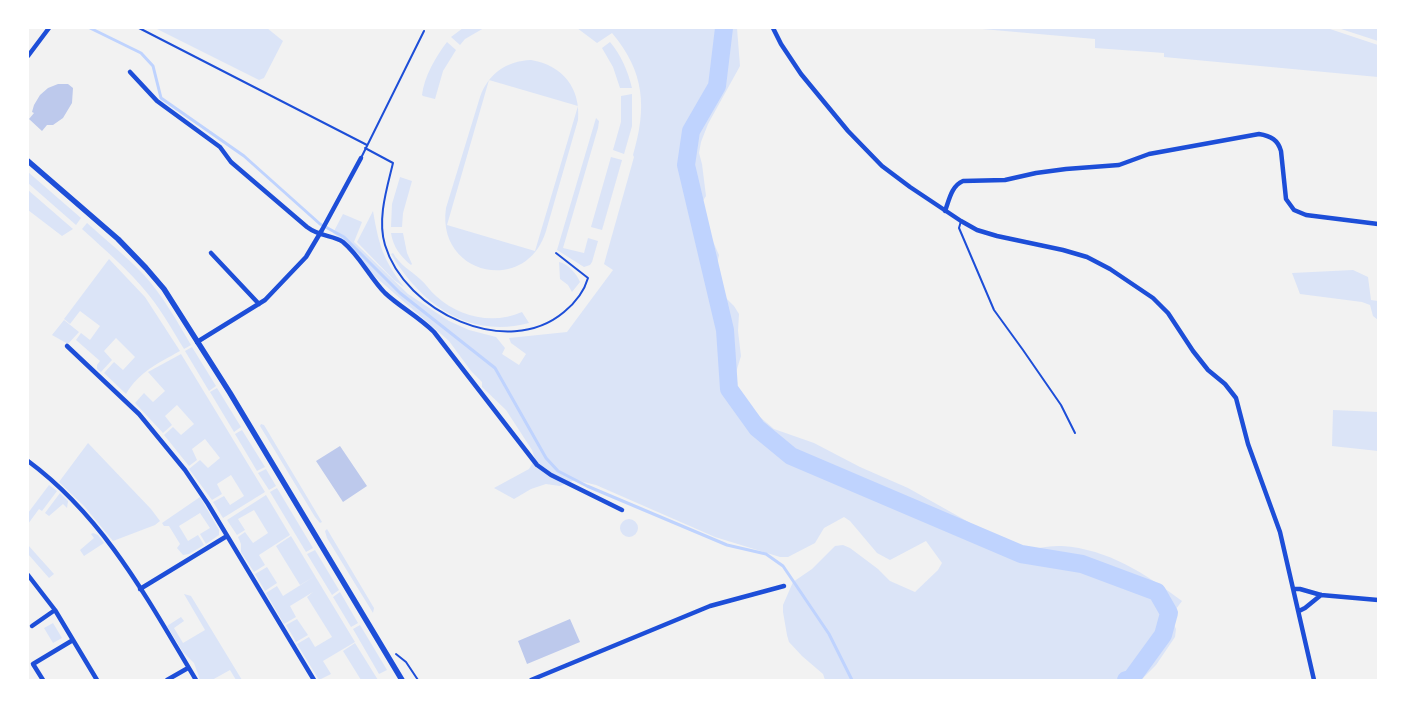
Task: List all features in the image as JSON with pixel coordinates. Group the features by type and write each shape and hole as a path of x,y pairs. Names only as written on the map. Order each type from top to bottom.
{"street":[{"path":"28,56 49,28"},
{"path":"773,28 801,74 848,131 882,166 946,211 977,230 1063,250 1087,258 1110,269 1153,298 1168,313 1193,352 1208,370 1225,384 1236,398 1248,444 1280,532 1314,680"},
{"path":"130,72 157,101 220,147 231,162 307,228 341,241 384,292 434,332 537,465 551,475 622,510"},
{"path":"946,211 953,190 958,183 963,181 1005,180 1058,170 1119,164 1149,154 1259,134 1271,137 1279,144 1286,199 1294,210 1306,215 1378,224"},
{"path":"197,342 259,304 306,257 361,158"},
{"path":"28,161 114,235 146,268 170,298 230,393 402,680"},
{"path":"211,253 259,304"},
{"path":"67,346 120,395 154,431 188,474 314,680"},
{"path":"28,461 90,518 120,557 196,680"},
{"path":"140,589 227,536"},
{"path":"28,575 55,610 97,680"},
{"path":"531,680 721,602 784,586"},
{"path":"1293,589 1321,595 1378,600"},
{"path":"1299,611 1321,595"},
{"path":"32,626 55,610"},
{"path":"43,680 33,664 73,640"},
{"path":"167,680 188,668"}],"lane":[{"path":"140,28 367,145"},
{"path":"361,158 424,30"},
{"path":"365,148 393,163 385,193 383,211 384,237 390,260 412,290 458,321 478,328 495,331 520,331 541,327 557,319 572,306 586,286 588,278 556,253"},
{"path":"961,221 959,228 994,310 1061,405 1075,433"}],"path":[{"path":"397,655 406,662 418,680"}],"shaded area":[{"path":"155,28 267,28 283,41 264,78 259,80"},
{"path":"463,28 484,28 465,39 460,45 451,37"},
{"path":"577,28 737,28 740,66 708,124 701,142 699,153 706,196 697,210 695,218 699,226 711,237 719,255 714,279 722,294 739,314 738,331 741,356 734,379 735,387 760,417 774,429 814,443 860,467 908,488 1006,543 1015,547 1029,549 1062,546 1095,552 1126,564 1182,601 1173,613 1172,621 1176,629 1175,637 1156,665 1141,680 825,680 823,674 789,642 783,605 793,582 812,569 835,546 843,545 878,569 890,581 915,592 938,570 942,563 926,541 890,560 877,553 850,521 844,517 824,528 815,543 788,557 780,557 715,537 596,485 575,480 560,486 546,484 531,489 514,499 494,488 529,469 535,459 532,450 506,410 482,387 482,382 471,371 449,341 371,273 347,244 333,233 343,214 362,222 354,242 408,294 449,321 469,330 496,337 505,348 502,354 519,365 526,354 511,343 509,338 567,332 613,270 604,264 634,157 641,106 637,76 623,48 612,33 597,43"},
{"path":"971,28 1327,28 1378,45 1378,77 1164,57 1164,53 1095,48 1095,39"},
{"path":"1338,28 1378,28 1378,41"},
{"path":"447,42 456,50 443,71 435,99 423,96 423,88 428,74"},
{"path":"610,42 624,64 632,88 620,88 613,67 602,48"},
{"path":"531,60 542,63 561,73 573,89 578,106 489,80 499,70 522,61"},
{"path":"489,80 447,225 535,251 578,107 578,120 546,231 536,251 521,264 503,270 485,269 468,262 455,249 447,231 446,208 480,97"},
{"path":"632,94 632,126 624,154 613,150 621,122 621,96"},
{"path":"596,118 599,121 598,128 563,248 584,253 588,238 598,241 592,262 584,267 557,250"},
{"path":"611,157 622,160 602,230 591,227"},
{"path":"28,172 81,218 76,225 28,183"},
{"path":"400,177 412,181 403,213 402,227 391,227 392,204"},
{"path":"28,190 73,229 62,236 28,210"},
{"path":"373,211 377,234 383,252 404,287 394,280 357,242"},
{"path":"87,223 130,261 151,283 191,345 184,349 158,307 141,285 82,229"},
{"path":"391,233 403,233 411,265 398,251"},
{"path":"393,253 436,296 455,309 477,317 488,318 500,318 522,312 529,323 507,327 486,326 466,321 448,313 417,288 403,272 391,254"},
{"path":"109,259 145,297 180,351 156,364 143,374 126,394 104,373 114,362 123,370 135,357 116,338 104,351 112,360 101,372 97,369 100,361 76,340 81,333 90,340 100,326 80,311 70,324 64,319"},
{"path":"559,262 572,270 580,282 572,292 568,285 560,279"},
{"path":"1353,270 1368,277 1371,300 1378,301 1378,320 1373,316 1370,305 1362,302 1300,294 1292,273"},
{"path":"64,320 79,332 68,344 52,335"},
{"path":"192,347 216,386 209,391 185,351"},
{"path":"181,354 265,492 223,518 213,502 224,496 230,505 244,496 231,475 217,484 222,494 212,500 189,469 200,460 208,468 220,458 205,439 192,449 197,460 189,466 164,435 173,427 181,435 194,424 177,405 165,416 172,425 163,433 135,403 144,393 153,402 165,391 148,372"},
{"path":"217,388 241,427 234,432 210,392"},
{"path":"1333,410 1378,412 1378,451 1332,446"},
{"path":"261,424 264,425 322,522 320,523 315,517 260,426"},
{"path":"242,430 265,467 257,471 235,434"},
{"path":"88,443 151,509 160,521 155,525 113,541 84,506 59,482"},
{"path":"266,469 276,486 269,490 258,473"},
{"path":"49,485 57,491 42,511 39,509 28,524 28,513"},
{"path":"277,488 313,548 306,552 270,492"},
{"path":"60,493 68,501 67,508 63,504 49,516 45,513"},
{"path":"266,495 290,535 259,555 265,565 254,572 241,552 241,544 238,537 245,532 253,543 268,533 254,510 238,519 245,530 237,535 227,520"},
{"path":"200,497 219,530 219,535 206,544 200,534 210,528 200,513 179,526 188,541 198,535 204,545 189,554 183,555 177,548 180,544 169,526 164,526 162,523"},
{"path":"629,519 635,522 638,528 635,534 629,537 623,534 620,528 623,522"},
{"path":"327,529 374,608 373,613 327,538 325,531"},
{"path":"91,534 98,535 104,543 84,556 80,550 94,538"},
{"path":"291,536 315,576 300,585 276,546"},
{"path":"28,545 54,574 49,578 28,554"},
{"path":"315,550 339,590 332,595 307,554"},
{"path":"267,567 277,583 265,591 255,574"},
{"path":"315,576 355,642 323,661 331,674 319,680 297,644 309,637 315,647 332,637 307,597 313,592 290,606 296,617 284,624 266,593 277,586 283,596"},
{"path":"340,592 358,623 351,627 333,597"},
{"path":"184,594 191,596 242,680 236,680 230,670 212,680 200,680 194,663 183,652 167,626 181,617 184,621 174,628 183,643 205,630"},
{"path":"297,619 308,635 296,642 286,625"},
{"path":"53,623 62,638 53,643 44,628"},
{"path":"360,625 387,670 379,674 353,629"},
{"path":"355,643 378,680 361,680 343,651"}],"building":[{"path":"58,84 68,84 73,88 72,103 63,118 53,125 47,125 42,131 29,119 34,113 32,112 34,105 40,95 48,88"},
{"path":"340,446 367,486 343,502 316,461"},
{"path":"570,619 580,642 527,664 518,641"}],"waterway":[{"path":"90,28 141,53 153,66 161,98 244,156 320,224 344,237 400,293 495,368 546,458 558,471 587,486 727,545 766,554 783,566 829,634 852,680"},
{"path":"724,28 717,86 691,131 686,165 725,330 729,389 757,428 791,456 1021,554 1082,564 1157,592 1169,613 1163,635 1131,679 1126,680"}]}
